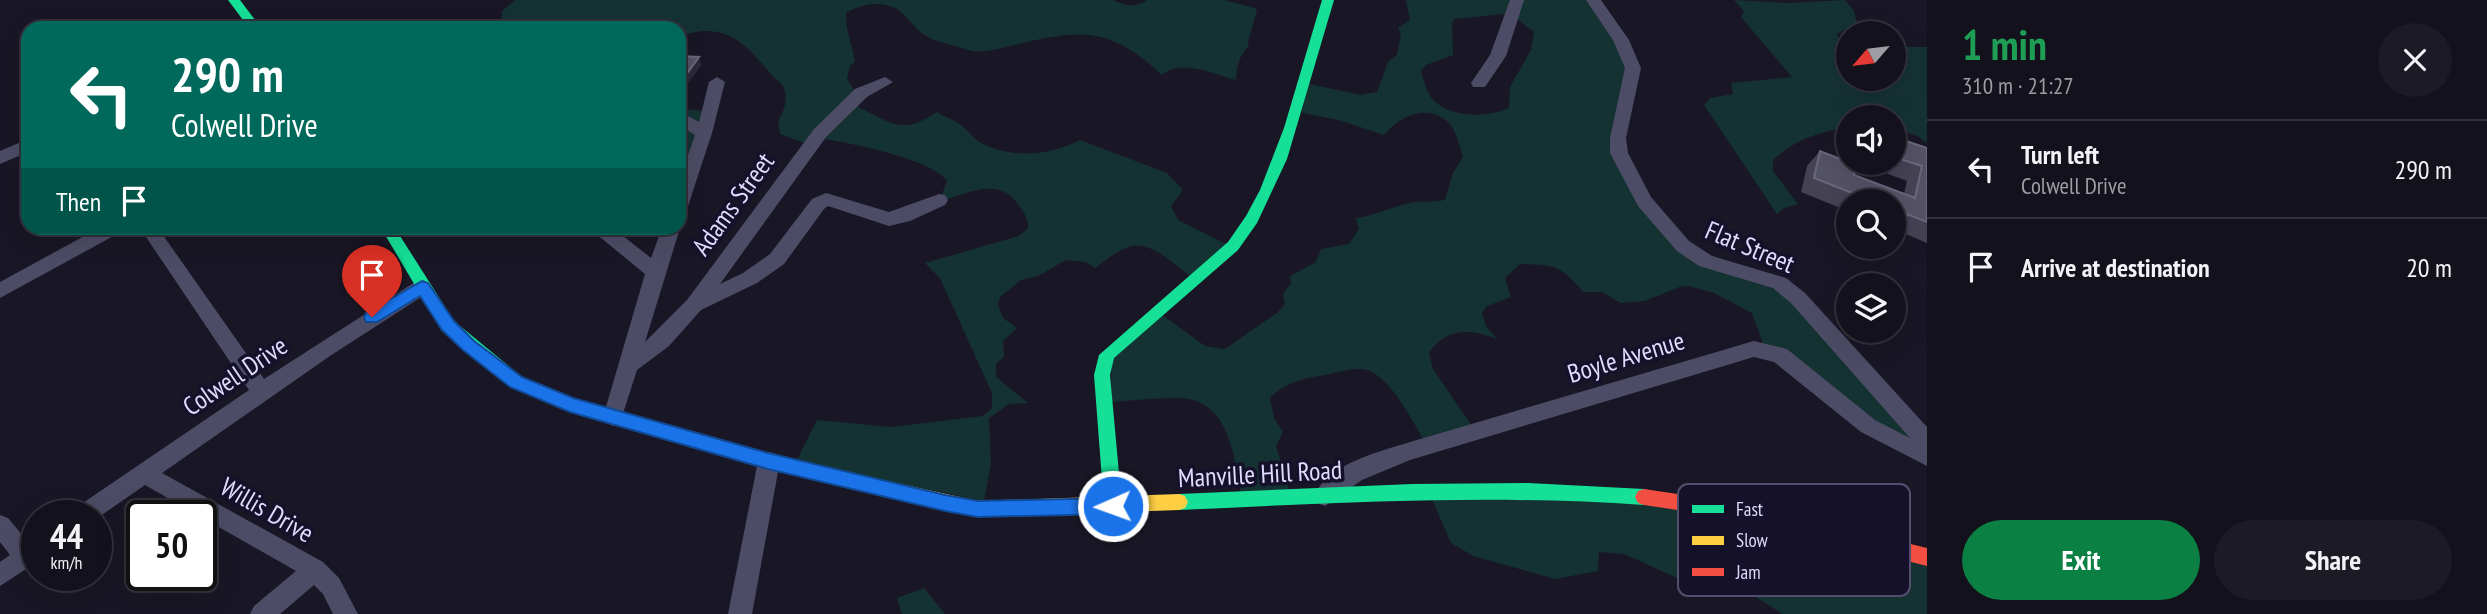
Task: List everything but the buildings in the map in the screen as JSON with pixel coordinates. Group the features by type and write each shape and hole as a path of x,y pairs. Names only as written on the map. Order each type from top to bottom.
{"main road":[{"path":"234,0 250,21"},
{"path":"1113,506 1102,374 1107,355 1233,246 1250,226 1265,200 1283,151 1328,0"},
{"name":"Manville Hill Road","path":"392,235 448,326 468,346 516,382 570,405 768,461 978,509 1113,506 1443,491 1559,490 1651,495 1678,500"},
{"name":"Manville Hill Road","path":"1910,553 1927,557"}],"street":[{"path":"1479,83 1498,56 1517,0"},
{"name":"Flat Street","path":"1593,0 1620,40 1633,68 1619,138 1619,153 1643,201 1683,246 1706,261 1779,283 1798,298 1927,442"},
{"path":"686,186 718,82"},
{"name":"Adams Street","path":"630,363 662,341 694,305 703,289 820,133 861,93 885,82"},
{"path":"686,121 704,133"},
{"path":"0,158 21,148"},
{"path":"694,305 750,278 777,258 818,204 826,199 889,219 904,216 939,200"},
{"path":"0,291 100,235"},
{"path":"154,235 261,391"},
{"path":"609,235 654,272"},
{"path":"613,417 654,272 668,235"},
{"name":"Colwell Drive","path":"105,500 261,391 422,287"},
{"name":"Boyle Avenue","path":"1325,496 1339,481 1359,469 1410,451 1754,349 1780,355 1868,426 1927,457"},
{"path":"740,614 768,461"},
{"name":"Willis Drive","path":"143,473 315,570 331,586 346,614"},
{"path":"0,525 21,544"},
{"path":"0,575 21,560"},
{"path":"262,614 315,570"}],"green space":[{"path":"515,0 1113,0 1130,5 1147,0 1224,0 1255,8 1257,11 1249,46 1239,61 1236,80 1188,68 1170,70 1162,75 1125,47 1091,35 1055,37 995,50 973,51 928,37 900,11 887,5 866,5 846,13 855,61 850,66 847,79 861,101 858,107 889,122 906,125 915,124 937,112 961,125 981,143 1006,152 1031,154 1080,140 1167,173 1183,190 1171,206 1178,220 1232,247 1194,279 1157,252 1132,246 1095,268 1086,262 1066,260 1038,276 1021,280 1001,296 998,304 1003,318 1017,328 1003,341 1004,357 996,364 996,377 1028,403 1009,404 989,418 991,464 984,501 796,462 817,420 891,427 983,416 992,408 992,393 940,278 925,263 1019,236 1028,228 1023,212 1009,195 1000,190 981,189 939,202 947,181 924,165 851,144 821,138 813,146 780,134 778,121 786,98 783,86 744,45 722,33 709,31 686,35 686,21 502,21 502,11"},
{"path":"1406,0 1594,0 1633,62 1622,151 1665,223 1697,249 1789,289 1927,453 1893,436 1765,349 1752,313 1714,293 1689,286 1679,287 1645,301 1621,303 1602,292 1583,292 1569,276 1556,268 1531,264 1520,264 1505,278 1511,297 1487,306 1482,313 1486,326 1497,339 1478,333 1460,332 1444,338 1429,353 1433,369 1474,429 1428,447 1391,389 1372,372 1362,369 1306,379 1286,386 1274,394 1270,398 1274,418 1283,432 1276,446 1291,497 1242,497 1230,441 1216,415 1206,406 1193,400 1177,398 1111,402 1112,352 1157,311 1205,346 1225,349 1278,312 1285,304 1283,294 1291,283 1290,276 1316,262 1321,249 1349,244 1359,229 1356,218 1411,203 1445,200 1453,173 1463,157 1453,128 1439,116 1430,113 1413,114 1390,128 1384,135 1339,120 1302,113 1305,83 1361,95 1377,92 1388,62 1397,55 1401,34 1398,28 1410,20","holes":["1512,15 1534,32 1531,50 1510,87 1509,108 1491,114 1470,115 1451,111 1434,101 1421,71 1426,65 1453,55 1454,19"]},
{"path":"1734,0 1789,3 1845,0 1854,11 1856,21 1836,21 1836,91 1906,91 1906,47 1927,47 1927,143 1906,132 1906,105 1836,105 1836,128 1801,141 1773,160 1773,171 1798,204 1784,208 1777,214 1704,105 1710,98 1733,94 1731,83 1792,77 1741,17 1744,11"},
{"path":"686,109 710,112 693,162 686,162"},
{"path":"1622,495 1678,506 1678,578 1624,554 1599,552 1598,571 1555,579 1473,556 1451,543 1432,499"},
{"path":"1910,554 1927,557 1927,614 1783,614 1754,596 1910,596"},
{"path":"924,588 945,614 902,614 897,598"}],"traffic: fast":[{"path":"234,0 250,21"},
{"path":"1113,506 1102,375 1107,355 1233,246 1252,219 1267,190 1291,128 1328,0"},
{"path":"392,235 448,326 516,382 570,405 769,461 851,481"},
{"path":"1179,502 1470,491 1644,497"}],"traffic: slow":[{"path":"851,481 978,509 1179,502"}],"traffic: jam":[{"path":"1644,497 1678,501"},
{"path":"1910,553 1927,557"}],"route":[{"path":"372,317 422,287 448,326 468,346 516,382 570,405 768,461 978,509 1113,506"}]}
